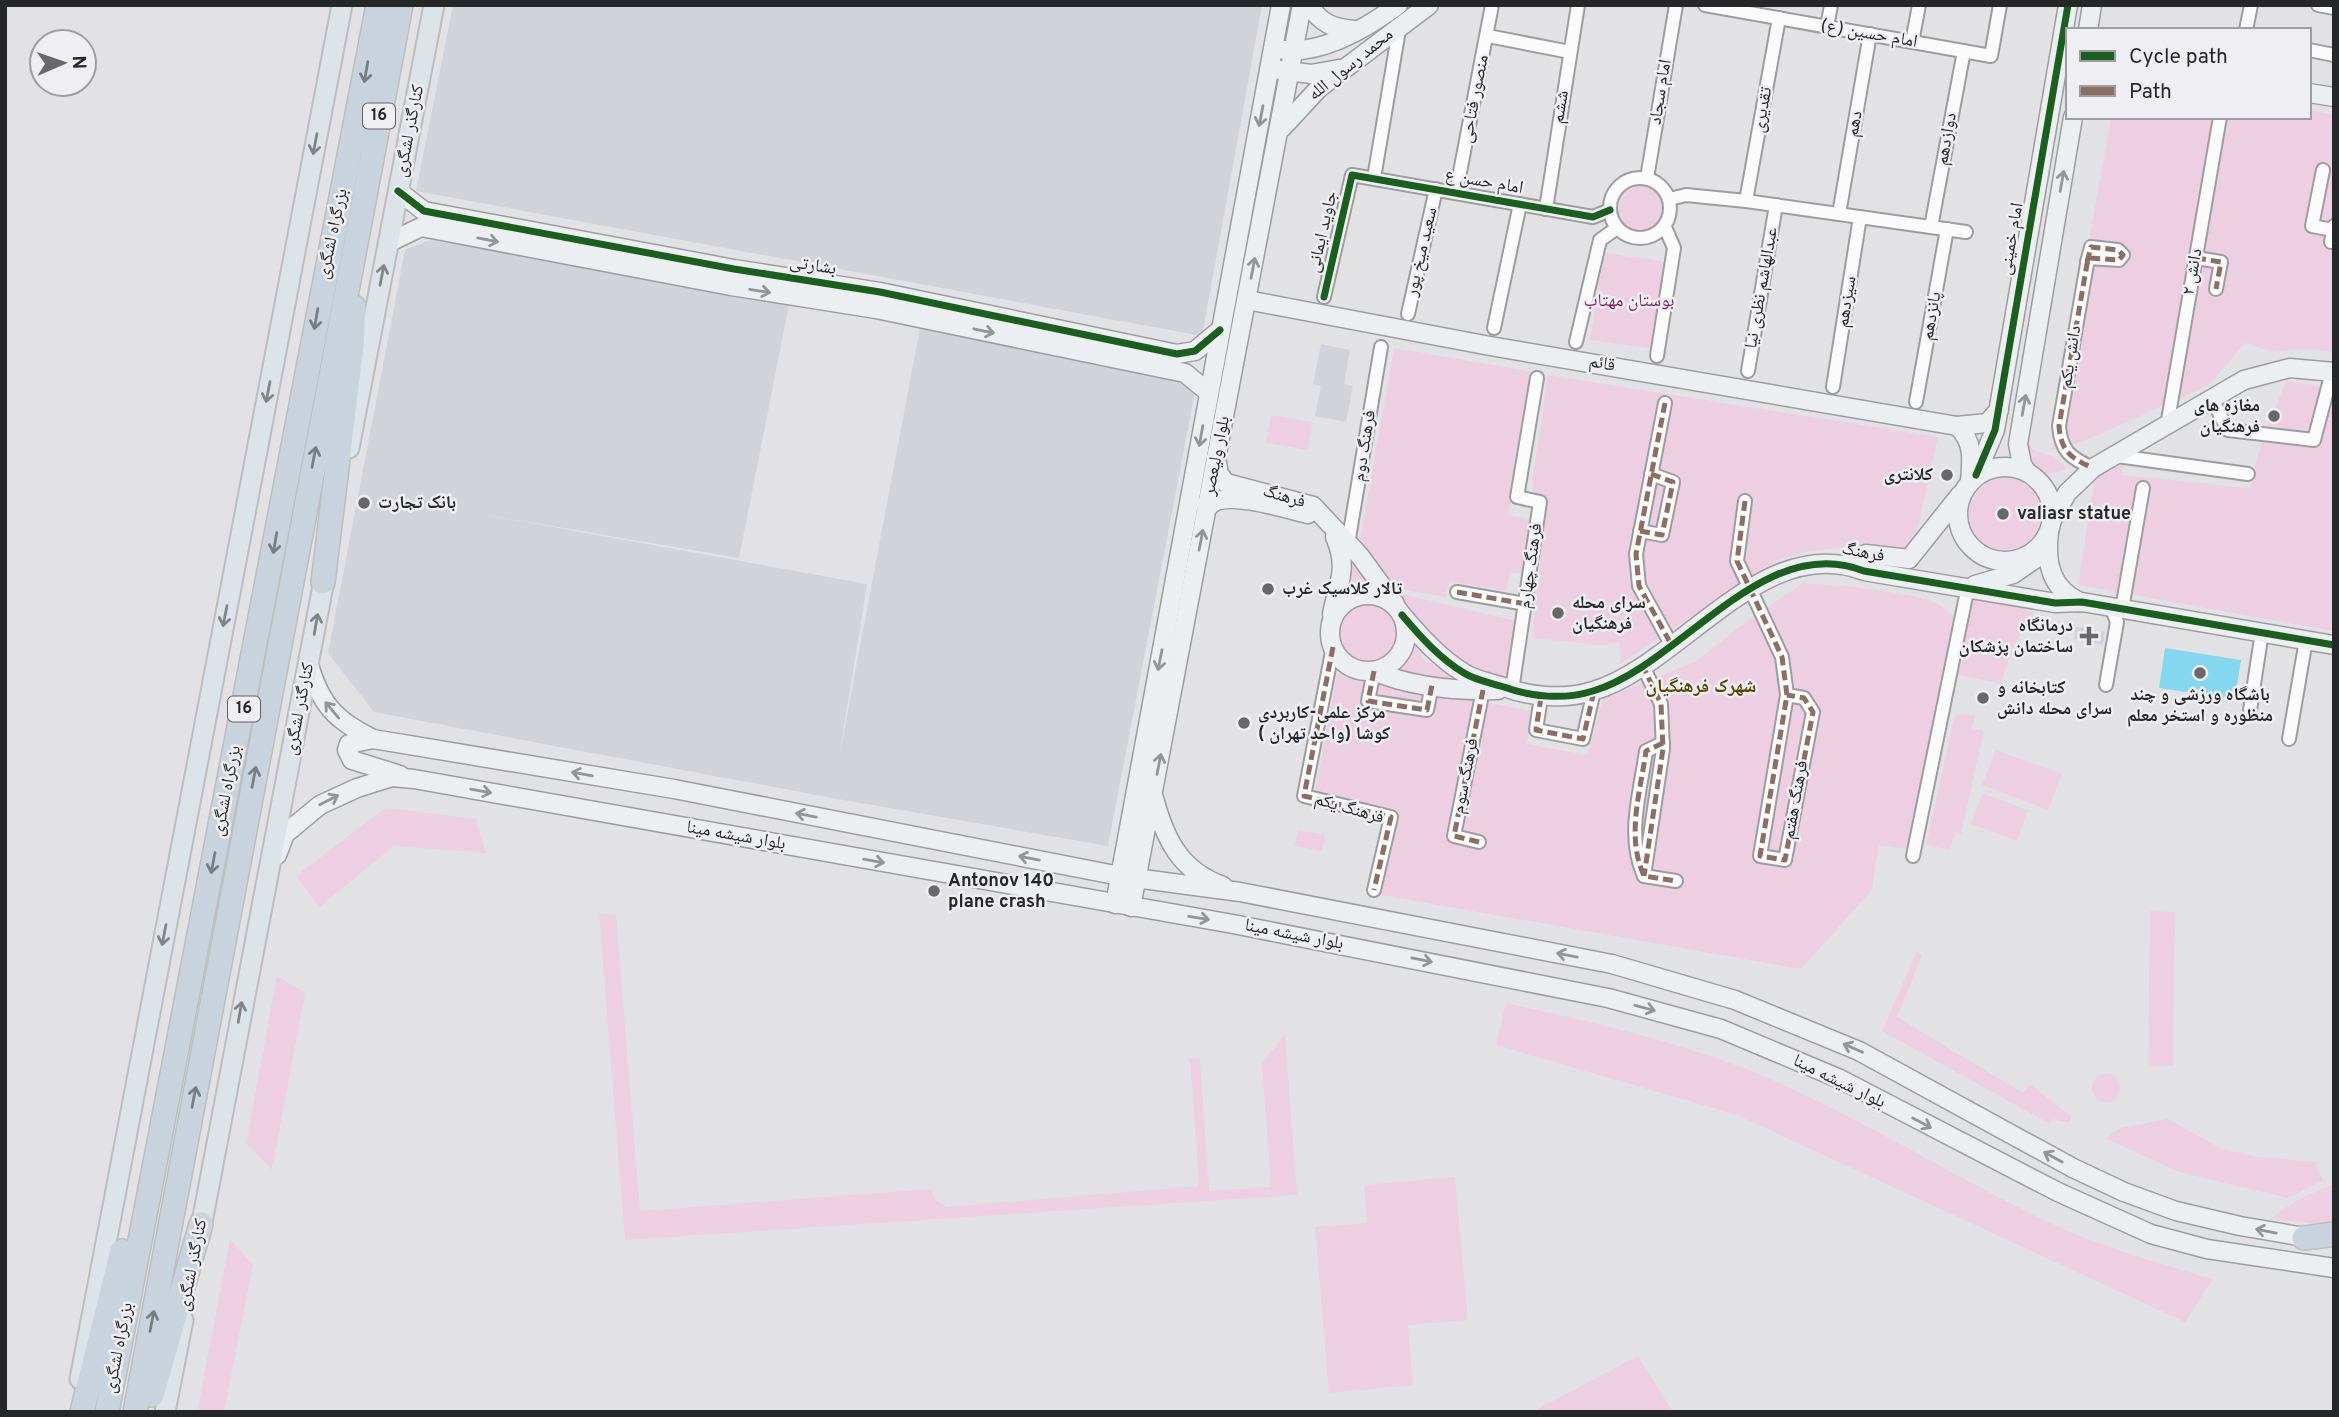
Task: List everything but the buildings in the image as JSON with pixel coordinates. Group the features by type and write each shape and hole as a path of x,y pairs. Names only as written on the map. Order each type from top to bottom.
{"highway":[{"name":"بزرگراه لشگری","path":"107,1412 164,1107 261,620 318,305 357,122 378,5"},
{"name":"بزرگراه لشگری","path":"135,1412 401,5"},
{"path":"323,582 352,345 357,227"},
{"path":"82,1412 130,1219 164,1107"},
{"path":"147,1412 201,1224"},
{"path":"2304,1238 2334,1234"}],"main road":[{"path":"74,1412 342,5"},
{"name":"کنارگذر لشگری","path":"166,1412 262,891 309,665 434,5"},
{"name":"بلوار ولیعصر","path":"1129,877 1153,793 1198,507 1196,464 1281,5"},
{"name":"بلوار ولیعصر","path":"1123,905 1198,507 1216,461 1292,72 1302,5"},
{"path":"1309,5 1317,18 1332,28 1351,33 1340,52 1345,58 1364,57"},
{"name":"محمد رسول الله","path":"1273,49 1294,51 1351,33 1401,5"},
{"name":"محمد رسول الله","path":"1279,131 1319,88 1364,57 1429,5"},
{"name":"امام خمینی","path":"1970,482 1990,447 1999,410 2068,5"},
{"path":"2088,28 2092,5"},
{"path":"1270,68 1324,73 1364,57"},
{"path":"2311,93 2334,97"},
{"path":"2073,119 2018,444 2022,464 2050,498 2048,550 2055,584 2062,592 2082,602"},
{"name":"بشارتی","path":"398,191 423,219 732,278 1185,373 1208,392"},
{"path":"388,243 423,219"},
{"name":"بشارتی","path":"732,278 880,292 1177,354 1195,351 1220,330"},
{"name":"قائم","path":"1247,300 1490,346 1957,426"},
{"path":"1908,568 1970,482 2006,466 2051,482 2087,472 2244,380 2274,370 2297,368 2333,372"},
{"path":"1957,426 1987,423 1999,410"},
{"path":"1957,426 1964,432 1971,449 1970,482 1958,508 1961,531 1974,550 1994,560 2017,560 2028,555 2049,529"},
{"path":"1196,464 1202,472 1208,474 1216,461"},
{"path":"1198,507 1232,491 1219,474 1216,461"},
{"path":"1968,586 2020,570 2035,558 2067,493 2087,472"},
{"name":"فرهنگ","path":"1232,491 1314,506 1348,544 1420,636 1464,673 1512,690 1541,696 1594,691 1642,664 1750,588 1792,568 1810,564 1847,564 1864,571 1908,568 1968,586 2055,603 2082,602 2334,645"},
{"path":"1328,521 1343,556 1341,587 1331,625 1333,647"},
{"path":"1331,625 1336,613 1355,597 1380,597 1398,609 1406,638 1402,650 1396,660 1374,671"},
{"name":"فرهنگ","path":"1333,647 1349,667 1374,671 1391,678 1432,685 1512,690"},
{"name":"بلوار شیشه مینا","path":"309,665 318,694 336,717 373,739 674,789 1129,877 1240,892 1612,964 1722,996 1859,1051 2073,1168 2124,1192 2176,1210 2304,1238 2334,1240"},
{"path":"373,739 349,744 347,750 352,760 414,779"},
{"name":"بلوار شیشه مینا","path":"262,891 285,834 304,816 335,797 392,777 1326,941 1595,995 1712,1026 1840,1079 2058,1192 2151,1234 2207,1249 2329,1269"},
{"path":"1153,793 1168,842 1177,856 1194,871 1240,892"},
{"path":"1712,1026 1722,996"}],"street":[{"path":"1374,178 1400,26 1401,5"},
{"name":"منصور فتاحی","path":"1456,193 1493,5"},
{"name":"ششم","path":"1546,208 1578,5"},
{"name":"امام سجاد","path":"1647,178 1675,5"},
{"name":"امام حسین (ع)","path":"1705,5 1741,8 1779,18 1991,56 2000,5"},
{"path":"1827,27 1831,5"},
{"path":"1912,41 1919,5"},
{"path":"2246,28 2251,5"},
{"path":"2318,5 2334,8"},
{"name":"تقدیری","path":"1746,201 1779,18"},
{"name":"دهم","path":"1839,214 1870,34"},
{"path":"1488,36 1570,52"},
{"path":"2311,50 2334,55"},
{"name":"دوازدهم","path":"1931,227 1964,51"},
{"name":"دانش ۲","path":"2167,426 2220,119"},
{"path":"2323,170 2312,226 2333,228 2331,242 2334,243"},
{"name":"امام حسن ع","path":"1352,174 1593,217 1610,211"},
{"name":"جاوید ایمانی","path":"1324,297 1352,174"},
{"path":"1638,177 1647,178 1661,186 1670,199 1671,209 1665,227 1650,237 1641,239 1623,234 1617,228 1610,211 1614,192 1620,185 1638,177"},
{"name":"سعید میخ پور","path":"1408,314 1436,189"},
{"path":"1670,199 1686,195 1746,201 1966,232"},
{"path":"1494,328 1520,204"},
{"name":"عبدالهاشم نظری نیا","path":"1748,371 1776,205"},
{"name":"سیزدهم","path":"1833,387 1860,217"},
{"path":"1657,356 1674,248 1665,227"},
{"path":"1576,342 1600,240 1617,228"},
{"name":"پانزدهم","path":"1916,402 1947,229"},
{"name":"دانش یکم","path":"2087,472 2064,451 2059,426 2087,262 2089,258 2119,260"},
{"path":"2196,258 2221,262 2216,289"},
{"name":"فرهنگ دوم","path":"1348,544 1381,347"},
{"path":"2212,400 2228,430 2314,440 2333,372"},
{"name":"فرهنگ چهارم","path":"1512,690 1540,502 1517,498 1537,378"},
{"path":"1665,403 1636,554 1639,586 1671,644"},
{"path":"2117,456 2248,474"},
{"path":"1640,531 1662,535 1673,482 1651,474"},
{"path":"2106,685 2117,622 2116,608 2143,488"},
{"name":"فرهنگ هفتم","path":"1745,501 1737,561 1782,657 1787,695 1760,856 1785,860 1813,712 1804,698 1787,695"},
{"path":"1913,856 1968,586"},
{"path":"1457,592 1525,604"},
{"path":"2250,710 2262,632"},
{"path":"2289,739 2306,640"},
{"name":"فرهنگ یکم","path":"1333,647 1304,796 1391,817 1374,890"},
{"path":"1642,664 1661,704 1663,743 1656,811 1644,876"},
{"path":"1374,671 1368,701 1427,710 1432,685"},
{"name":"فرهنگ سوم","path":"1479,842 1454,836 1483,690"},
{"path":"1541,696 1536,730 1583,739 1594,691"},
{"path":"1644,876 1636,858 1633,837 1646,751 1663,743"},
{"path":"1644,876 1676,881"}],"shaded area":[{"path":"453,5 1262,5 1202,336 416,191"},
{"path":"430,240 790,300 739,558 476,513 867,584 839,758 920,328 1187,381 1195,392 1108,846 832,798 374,712 328,653 405,250"},
{"path":"1321,344 1350,350 1344,384 1353,386 1346,422 1315,416 1321,386 1313,384"},
{"name":"درمانگاه ساختمان پزشکان","path":"2076,627 2105,632 2103,645 2074,639"}],"green space":[{"path":"2311,110 2334,115 2334,352 2304,349 2273,352 2245,343 2209,385 2082,442 2052,450 2111,119 2311,119"},
{"path":"1642,186 1659,192 1665,209 1659,226 1642,232 1625,226 1619,209 1625,192"},
{"name":"بوستان مهتاب","path":"1604,253 1669,262 1654,349 1590,340"},
{"path":"1394,348 1533,372 1508,515 1530,519 1521,573 1510,572 1506,591 1449,581 1446,597 1394,588 1360,540"},
{"path":"1548,375 1938,437 1913,549 1852,546 1809,551 1777,560 1614,668 1621,660 1619,643 1600,645 1532,638 1547,500 1533,494 1532,483"},
{"path":"2286,381 2334,388 2334,631 2078,585 2095,476 2123,464 2122,475 2250,488 2260,447"},
{"path":"1271,415 1313,422 1308,450 1266,443"},
{"path":"2025,438 2034,451 2050,455 2068,468 2049,474 2042,472 2029,455"},
{"path":"2012,478 2031,488 2039,500 2039,528 2031,540 2019,548 1998,550 1979,540 1971,528 1969,507 1979,488 1991,480"},
{"path":"1346,547 1378,592 1362,590 1346,597"},
{"path":"1803,583 1872,589 1926,599 1945,608 1955,617 1909,849 1879,845 1872,890 1801,969 1376,894 1396,809 1315,792 1337,674 1531,711 1527,744 1587,755 1603,699 1696,661 1743,624"},
{"path":"1396,593 1516,621 1504,684 1469,666 1442,647"},
{"path":"1973,597 2035,612 2013,647 2001,683 1957,675"},
{"path":"1370,602 1392,611 1401,633 1392,655 1370,664 1348,655 1339,633 1348,611"},
{"path":"1410,640 1425,660 1474,687 1388,672 1406,658"},
{"path":"1955,714 1975,716 1972,728 1984,731 1961,834 1955,833 1950,850 1926,845"},
{"path":"1996,750 2062,774 2048,810 1982,785"},
{"path":"1982,793 2028,810 2017,841 1971,824"},
{"path":"385,808 476,819 486,853 394,846 319,907 296,876"},
{"path":"1298,830 1325,835 1322,851 1295,846"},
{"path":"2150,911 2175,912 2173,1066 2148,1066"},
{"path":"599,914 616,915 640,1211 932,1189 935,1200 947,1207 1199,1186 1190,1058 1200,1058 1209,1191 1271,1187 1262,1063 1285,1034 1297,1195 625,1240"},
{"path":"1917,951 1922,956 1897,1017 2023,1093 2030,1084 2071,1116 2070,1123 2053,1119 2050,1124 1882,1031"},
{"path":"277,976 305,993 272,1170 246,1143"},
{"path":"1506,1003 1599,1024 1751,1071 1827,1106 2048,1222 2109,1247 2213,1279 2185,1322 1737,1115 1496,1045"},
{"path":"2106,1074 2116,1078 2120,1088 2116,1098 2106,1102 2096,1098 2092,1088 2096,1078"},
{"path":"2168,1119 2222,1149 2259,1157 2315,1162 2323,1181 2288,1198 2179,1172 2105,1138 2121,1128"},
{"path":"1455,1177 1468,1320 1408,1325 1413,1385 1329,1393 1315,1227 1367,1223 1364,1185"},
{"path":"2334,1183 2334,1226 2270,1219 2294,1202"},
{"path":"230,1239 253,1265 224,1412 202,1412 198,1408"},
{"path":"1638,1356 1673,1412 1532,1412"}],"water":[{"name":"باشگاه ورزشی و چند منظوره و استخر معلم","path":"2165,648 2241,660 2235,699 2159,688"}],"marked path":[{"path":"2087,262 2091,247 2118,250 2123,255 2119,260 2089,258 2059,426 2062,442 2068,453 2093,468"},
{"path":"2196,258 2221,262 2216,289"},
{"path":"1665,403 1636,554 1639,586 1671,644"},
{"path":"1640,531 1662,535 1673,482 1651,474"},
{"path":"1745,501 1737,561 1782,657 1787,695 1760,856 1785,860 1813,712 1804,698 1787,695"},
{"path":"1457,592 1526,604"},
{"path":"1333,647 1304,796 1391,817 1374,890"},
{"path":"1642,664 1661,704 1663,749 1644,876"},
{"path":"1374,671 1368,701 1427,710 1432,685"},
{"path":"1479,842 1454,836 1483,690"},
{"path":"1541,697 1536,730 1583,739 1594,691"},
{"path":"1663,743 1646,751 1636,815 1636,846 1644,876 1676,881"}],"cycle path":[{"path":"1976,475 1995,430 2068,5"},
{"path":"1324,297 1352,175 1593,217 1610,210"},
{"path":"398,191 424,211 734,269 880,292 1177,354 1195,351 1220,330"},
{"path":"1402,615 1438,654 1468,675 1514,690 1548,696 1582,694 1626,677 1757,585 1791,569 1827,564 2055,603 2082,602 2334,645"}],"place":[{"name":"مغازه های فرهنگیان","path":"2274,416"},
{"name":"کلانتری","path":"1947,475"},
{"name":"بانک تجارت","path":"364,503"},
{"name":"valiasr statue","path":"2003,514"},
{"name":"تالار کلاسیک غرب","path":"1268,589"},
{"name":"سرای محله فرهنگیان","path":"1558,613"},
{"name":"درمانگاه ساختمان پزشکان","path":"2089,636"},
{"name":"باشگاه ورزشی و چند منظوره و استخر معلم","path":"2200,673"},
{"name":"کتابخانه و سرای محله دانش","path":"1983,698"},
{"name":"مرکز علمی-کاربردی کوشا (واحد تهران )","path":"1244,723"},
{"name":"Antonov 140 plane crash","path":"934,891"}],"district":[{"name":"شهرک فرهنگیان","path":"1701,687"}]}
